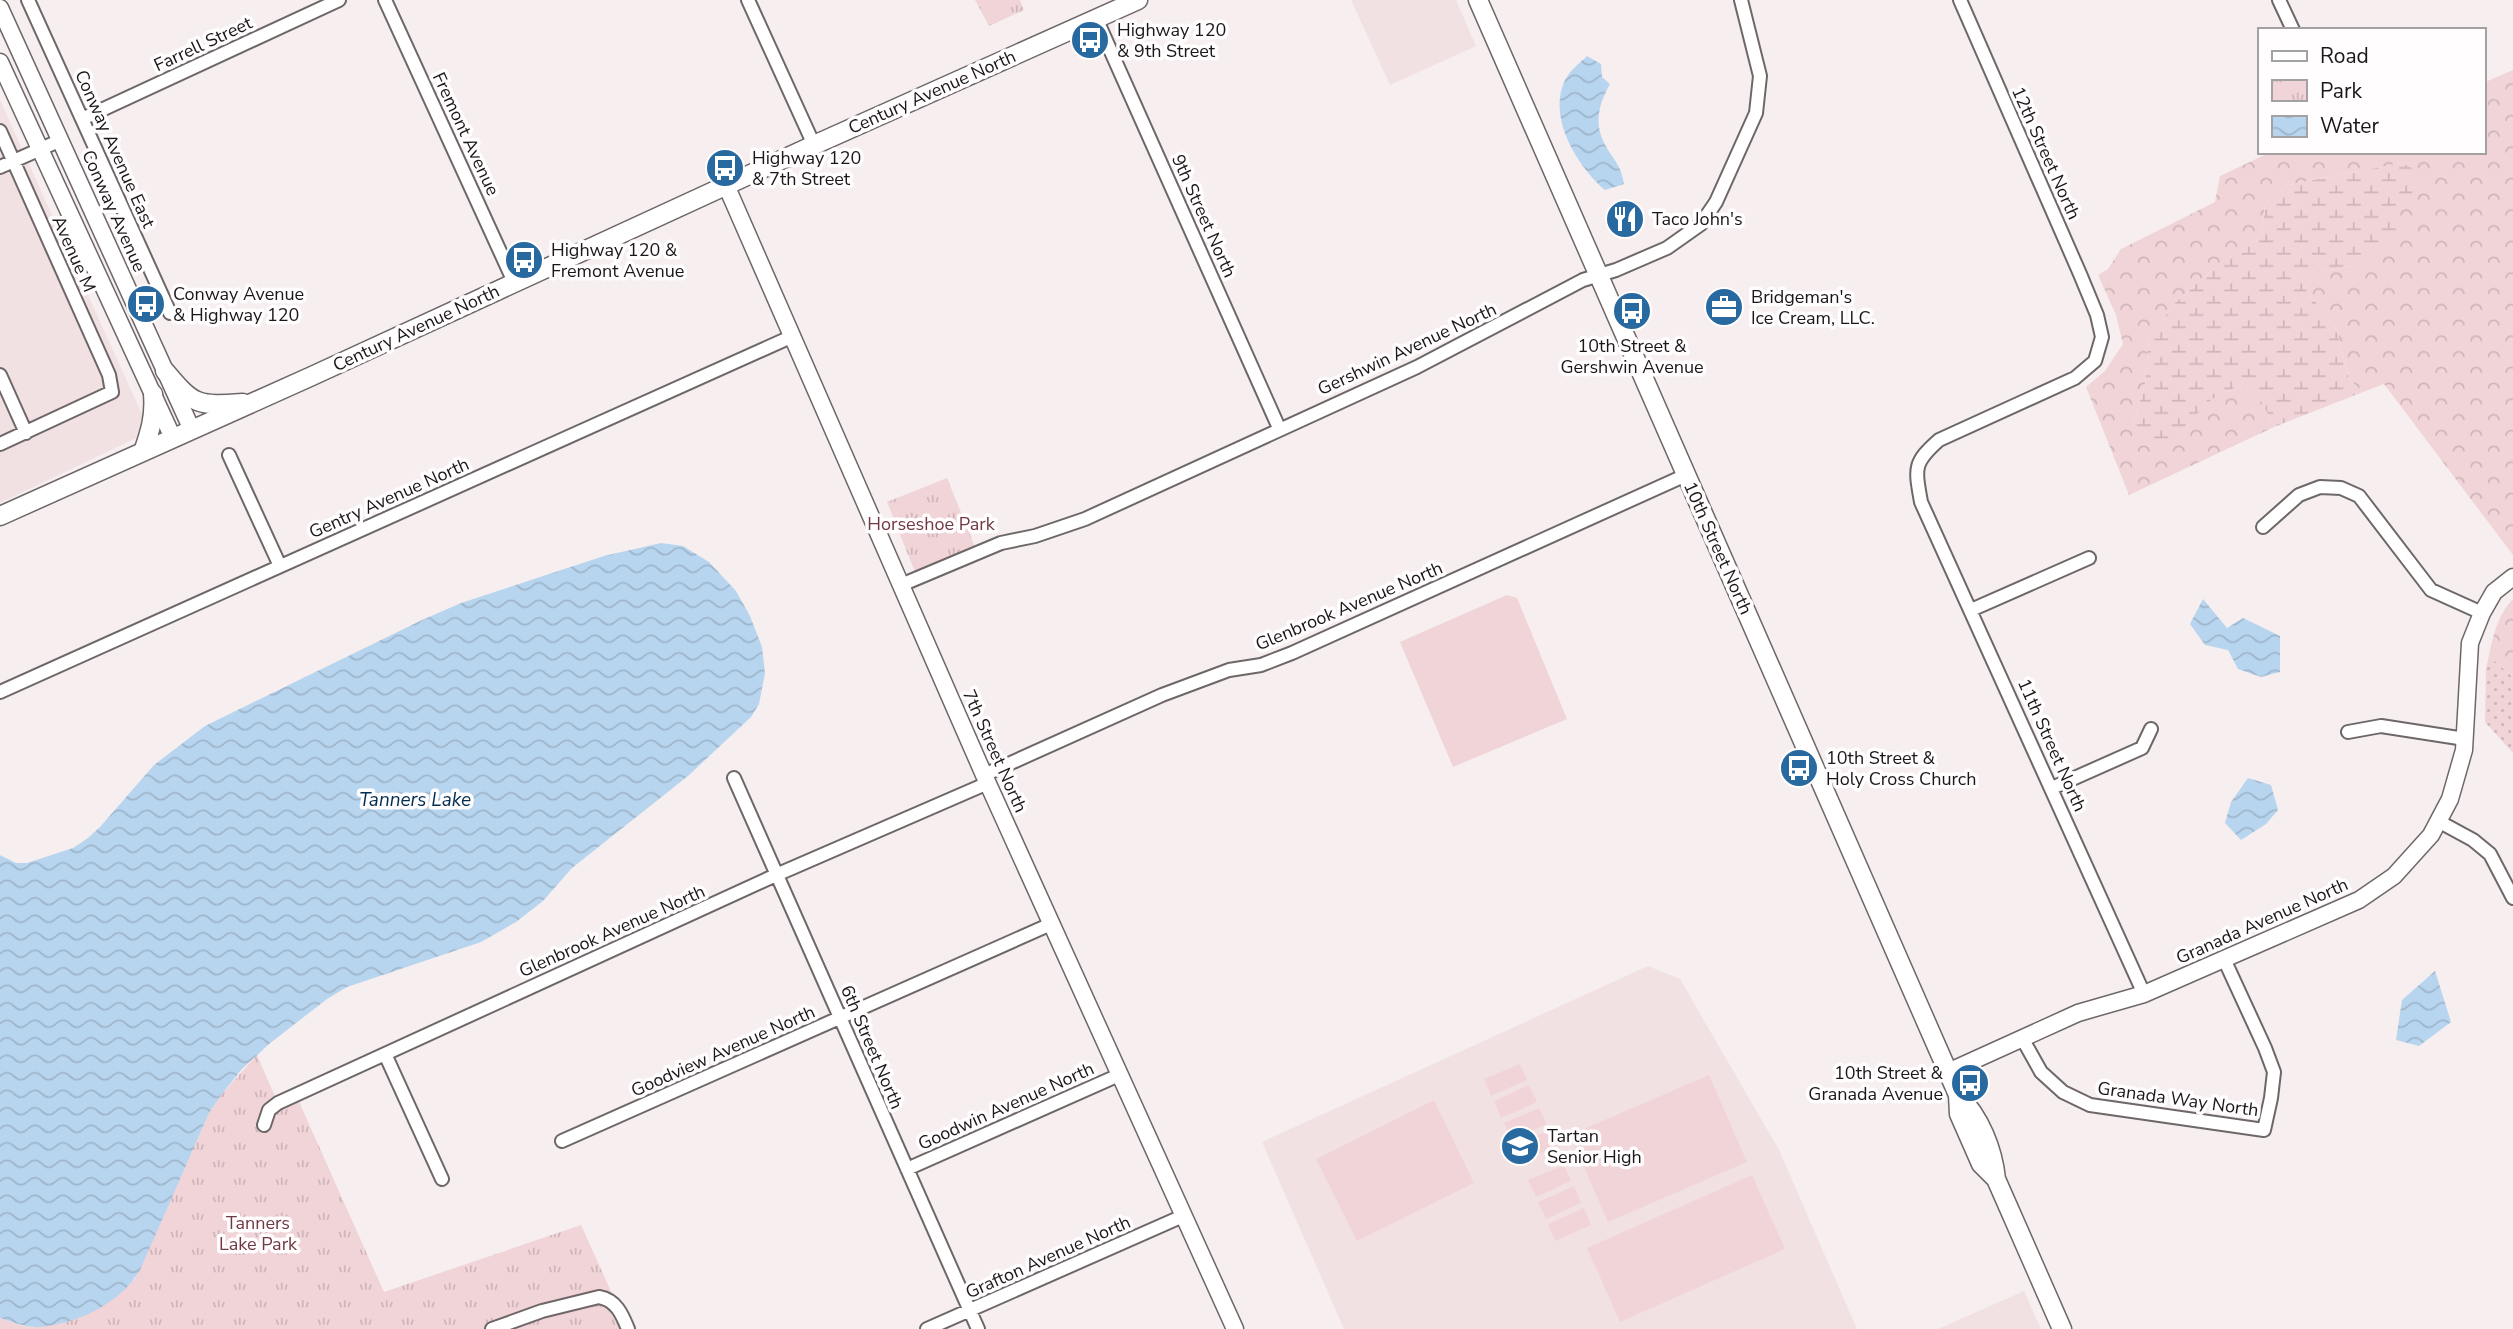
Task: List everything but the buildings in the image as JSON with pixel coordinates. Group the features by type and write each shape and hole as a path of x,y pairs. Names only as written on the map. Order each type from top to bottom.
{"main road":[{"name":"Century Avenue North","path":"0,516 1096,18 1117,4 1138,0"},
{"name":"10th Street North","path":"1478,0 1958,1095 1972,1108 1994,1158 1996,1179 2062,1329"},
{"path":"165,371 185,394 201,404 253,403"},
{"path":"143,452 155,411 153,394"}],"street":[{"name":"Conway Avenue East","path":"28,0 170,313"},
{"name":"Farrell Street","path":"82,119 339,0"},
{"name":"Fremont Avenue","path":"385,0 514,282"},
{"path":"748,0 814,145"},
{"name":"Gershwin Avenue North","path":"901,586 1001,543 1035,536 1085,519 1417,367 1583,280 1616,270 1667,248 1701,224 1716,202 1756,113 1760,76 1741,0"},
{"name":"12th Street North","path":"1925,512 1916,473 1922,456 1939,440 2075,378 2095,361 2102,337 2098,321 1960,0"},
{"path":"2279,0 2292,28"},
{"name":"Conway Avenue","path":"0,8 192,430"},
{"name":"9th Street North","path":"1096,18 1279,428"},
{"path":"0,62 173,438"},
{"name":"Avenue M","path":"0,131 109,374 112,392 26,433"},
{"path":"0,167 61,140"},
{"name":"7th Street North","path":"726,185 986,779 1235,1329"},
{"name":"Gentry Avenue North","path":"0,692 793,336"},
{"path":"0,376 26,433 0,444"},
{"path":"229,455 280,566"},
{"name":"Glenbrook Avenue North","path":"264,1125 267,1114 275,1105 986,779 1162,695 1228,670 1261,665 1292,653 1686,475"},
{"path":"2263,527 2299,495 2320,487 2341,488 2359,496 2431,590 2482,613"},
{"name":"11th Street North","path":"1925,512 2144,994"},
{"path":"1971,610 2089,558"},
{"name":"Granada Avenue North","path":"1948,1072 2078,1013 2144,994 2359,900 2394,876 2431,835 2450,799 2464,750 2470,643 2494,592 2513,577"},
{"path":"2348,732 2381,726 2465,739"},
{"path":"2052,788 2142,748 2151,729"},
{"name":"6th Street North","path":"734,778 978,1329"},
{"path":"2438,821 2473,840 2490,853 2513,898"},
{"name":"Goodview Avenue North","path":"562,1141 1051,924"},
{"name":"Granada Way North","path":"2022,1038 2041,1072 2063,1091 2090,1105 2264,1130 2274,1072 2224,959"},
{"path":"385,1054 442,1179"},
{"name":"Goodwin Avenue North","path":"907,1169 1119,1075"},
{"name":"Grafton Avenue North","path":"927,1329 1183,1216"},
{"path":"492,1329 542,1311 599,1297 607,1298 621,1313 628,1329"}],"shaded area":[{"path":"1351,0 1456,0 1476,46 1390,85"},
{"path":"0,100 145,421 136,438 0,503"},
{"name":"Tartan Senior High","path":"1648,966 1680,979 1779,1150 1857,1329 1344,1329 1262,1142"},
{"path":"2024,1291 2041,1329 1938,1329"}],"green space":[{"path":"975,0 1020,0 1024,10 989,26"},
{"path":"2513,70 2513,555 2384,384 2363,392 2349,379 2337,331 2305,288 2316,272 2354,266 2397,238 2399,208 2411,167 2401,163 2288,185 2265,204 2262,237 2220,263 2175,303 2149,338 2145,385 2132,427 2183,429 2211,400 2238,386 2258,394 2274,427 2129,495 2086,387 2105,371 2123,344 2116,315 2098,275 2108,269 2121,249 2215,202 2220,176 2267,154 2485,154 2485,82"},
{"path":"2401,163 2411,167 2418,186 2399,208 2398,238 2354,266 2316,272 2305,288 2337,331 2349,379 2363,392 2274,427 2258,394 2238,386 2211,400 2183,429 2158,445 2138,442 2132,427 2145,385 2149,338 2175,303 2220,263 2262,237 2265,204 2288,185"},
{"name":"Horseshoe Park","path":"947,478 975,547 915,572 887,502"},
{"path":"1507,595 1517,598 1567,719 1453,767 1400,642"},
{"path":"2513,599 2513,677 2489,656 2500,618"},
{"path":"2489,656 2513,677 2513,753 2485,722 2486,668"},
{"name":"Tanners Lake Park","path":"257,1055 278,1103 296,1095 384,1292 581,1225 628,1329 0,1329 0,1318 23,1326 37,1327 135,1279 209,1113"},
{"path":"1520,1064 1527,1080 1491,1096 1484,1079"},
{"path":"1709,1075 1747,1162 1608,1222 1570,1135"},
{"path":"1529,1085 1537,1102 1501,1118 1494,1101"},
{"path":"1434,1100 1474,1183 1357,1241 1316,1159"},
{"path":"1539,1108 1547,1124 1511,1140 1504,1123"},
{"path":"1549,1130 1556,1146 1521,1162 1513,1146"},
{"path":"1564,1165 1571,1181 1536,1197 1528,1180"},
{"path":"1752,1175 1785,1249 1620,1322 1587,1248"},
{"path":"1574,1186 1581,1203 1546,1219 1538,1202"},
{"path":"1584,1208 1591,1225 1555,1241 1548,1224"}],"water":[{"path":"1587,56 1601,64 1602,77 1610,84 1601,103 1599,124 1602,138 1620,170 1624,184 1605,190 1584,168 1562,125 1560,94 1565,80"},
{"name":"Tanners Lake","path":"661,543 683,546 709,562 736,591 750,616 762,647 765,673 759,704 751,717 688,776 572,868 543,901 516,922 481,942 347,987 327,999 269,1044 242,1069 209,1113 140,1270 121,1293 96,1310 67,1322 37,1327 0,1318 0,855 16,863 27,863 73,848 100,827 154,765 205,726 422,620 461,603 604,556"},
{"path":"2203,599 2227,628 2243,618 2280,636 2280,672 2261,677 2238,669 2228,650 2205,645 2190,624"},
{"path":"2248,778 2271,785 2278,810 2266,824 2241,840 2225,823 2231,802"},
{"path":"2435,971 2451,1022 2419,1046 2396,1040 2402,1000"}],"place":[{"name":"Highway 120 & 9th Street","path":"1090,40"},
{"name":"Highway 120 & 7th Street","path":"725,168"},
{"name":"Taco John's","path":"1625,219"},
{"name":"Highway 120 & Fremont Avenue","path":"524,260"},
{"name":"Conway Avenue & Highway 120","path":"146,304"},
{"name":"Bridgeman's Ice Cream, LLC.","path":"1724,307"},
{"name":"10th Street & Gershwin Avenue","path":"1632,311"},
{"name":"10th Street & Holy Cross Church","path":"1799,768"},
{"name":"10th Street & Granada Avenue","path":"1970,1083"},
{"name":"Tartan Senior High","path":"1520,1146"}]}
